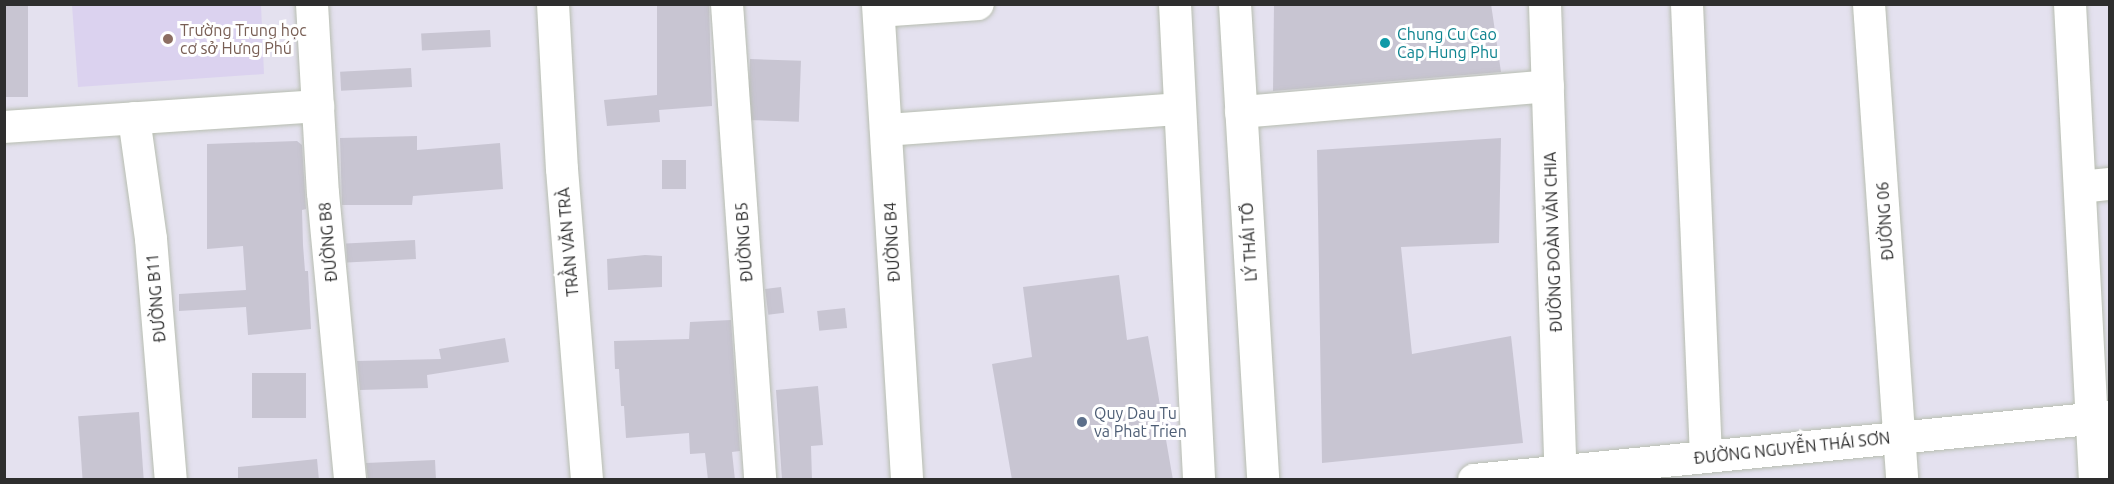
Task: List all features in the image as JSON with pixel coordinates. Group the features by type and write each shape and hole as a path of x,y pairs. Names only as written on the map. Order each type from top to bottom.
{"street":[{"name":"ĐƯỜNG B8","path":"312,4 323,193 350,480"},
{"name":"TRẦN VĂN TRÀ","path":"553,4 562,169 587,480"},
{"name":"ĐƯỜNG B5","path":"728,4 760,480"},
{"path":"878,8 978,4"},
{"path":"1175,4 1199,480"},
{"name":"LÝ THÁI TỔ","path":"1235,4 1263,480"},
{"name":"ĐƯỜNG ĐOÀN VĂN CHIA","path":"1545,4 1560,475"},
{"path":"1687,4 1713,464"},
{"name":"ĐƯỜNG 06","path":"1869,4 1901,438 1902,480"},
{"path":"2070,4 2095,185 2100,418 2095,480"},
{"name":"ĐƯỜNG B4","path":"878,8 907,480"},
{"path":"1241,112 1548,86"},
{"path":"4,127 318,106"},
{"path":"886,130 1179,109"},
{"name":"ĐƯỜNG B11","path":"134,118 151,239 171,480"},
{"name":"ĐƯỜNG NGUYỄN THÁI SƠN","path":"1474,480 1713,464 1901,438 2100,418"}],"shaded area":[{"name":"Trường Trung học cơ sở Hưng Phú","path":"72,5 261,5 264,74 78,87"}],"building":[{"path":"4,4 28,4 28,97 4,97"},
{"path":"657,4 709,4 712,106 659,110 660,122 607,126 604,100 657,95"},
{"name":"Chung Cu Cao Cap Hung Phu","path":"1274,4 1491,4 1501,72 1273,91"},
{"path":"490,30 491,47 422,51 421,34"},
{"path":"750,59 801,61 799,122 748,120"},
{"path":"411,68 412,87 341,91 340,72"},
{"path":"417,136 417,150 500,143 503,189 413,196 412,205 342,205 340,138"},
{"path":"1501,138 1499,243 1401,247 1412,354 1511,336 1523,443 1322,463 1317,150"},
{"path":"297,141 302,145 306,209 302,210 303,245 305,271 308,271 311,329 248,335 246,307 179,311 179,294 246,290 243,246 207,249 207,144"},
{"path":"662,160 686,160 686,189 662,189"},
{"path":"415,240 416,259 347,263 346,244"},
{"path":"645,255 662,256 662,287 608,290 607,259"},
{"name":"Quy Dau Tu va Phat Trien","path":"1119,275 1127,340 1148,336 1173,480 1012,480 992,364 1032,357 1023,287"},
{"path":"781,287 784,313 768,315 765,289"},
{"path":"845,308 847,328 819,331 817,311"},
{"path":"731,320 740,451 732,452 735,480 708,480 705,453 690,454 689,433 626,438 619,369 615,369 614,341 689,339 690,322"},
{"path":"505,338 509,362 427,375 428,388 360,390 357,361 441,359 439,349"},
{"path":"252,373 306,373 306,418 252,418"},
{"path":"818,386 823,445 811,446 812,480 782,480 776,390"},
{"path":"139,412 144,480 83,480 78,416"},
{"path":"317,459 319,480 238,480 238,467"},
{"path":"435,460 436,480 368,480 366,463"}],"place":[{"name":"Trường Trung học cơ sở Hưng Phú","path":"168,39"},
{"name":"Chung Cu Cao Cap Hung Phu","path":"1385,43"},
{"name":"Quy Dau Tu va Phat Trien","path":"1082,422"}]}
